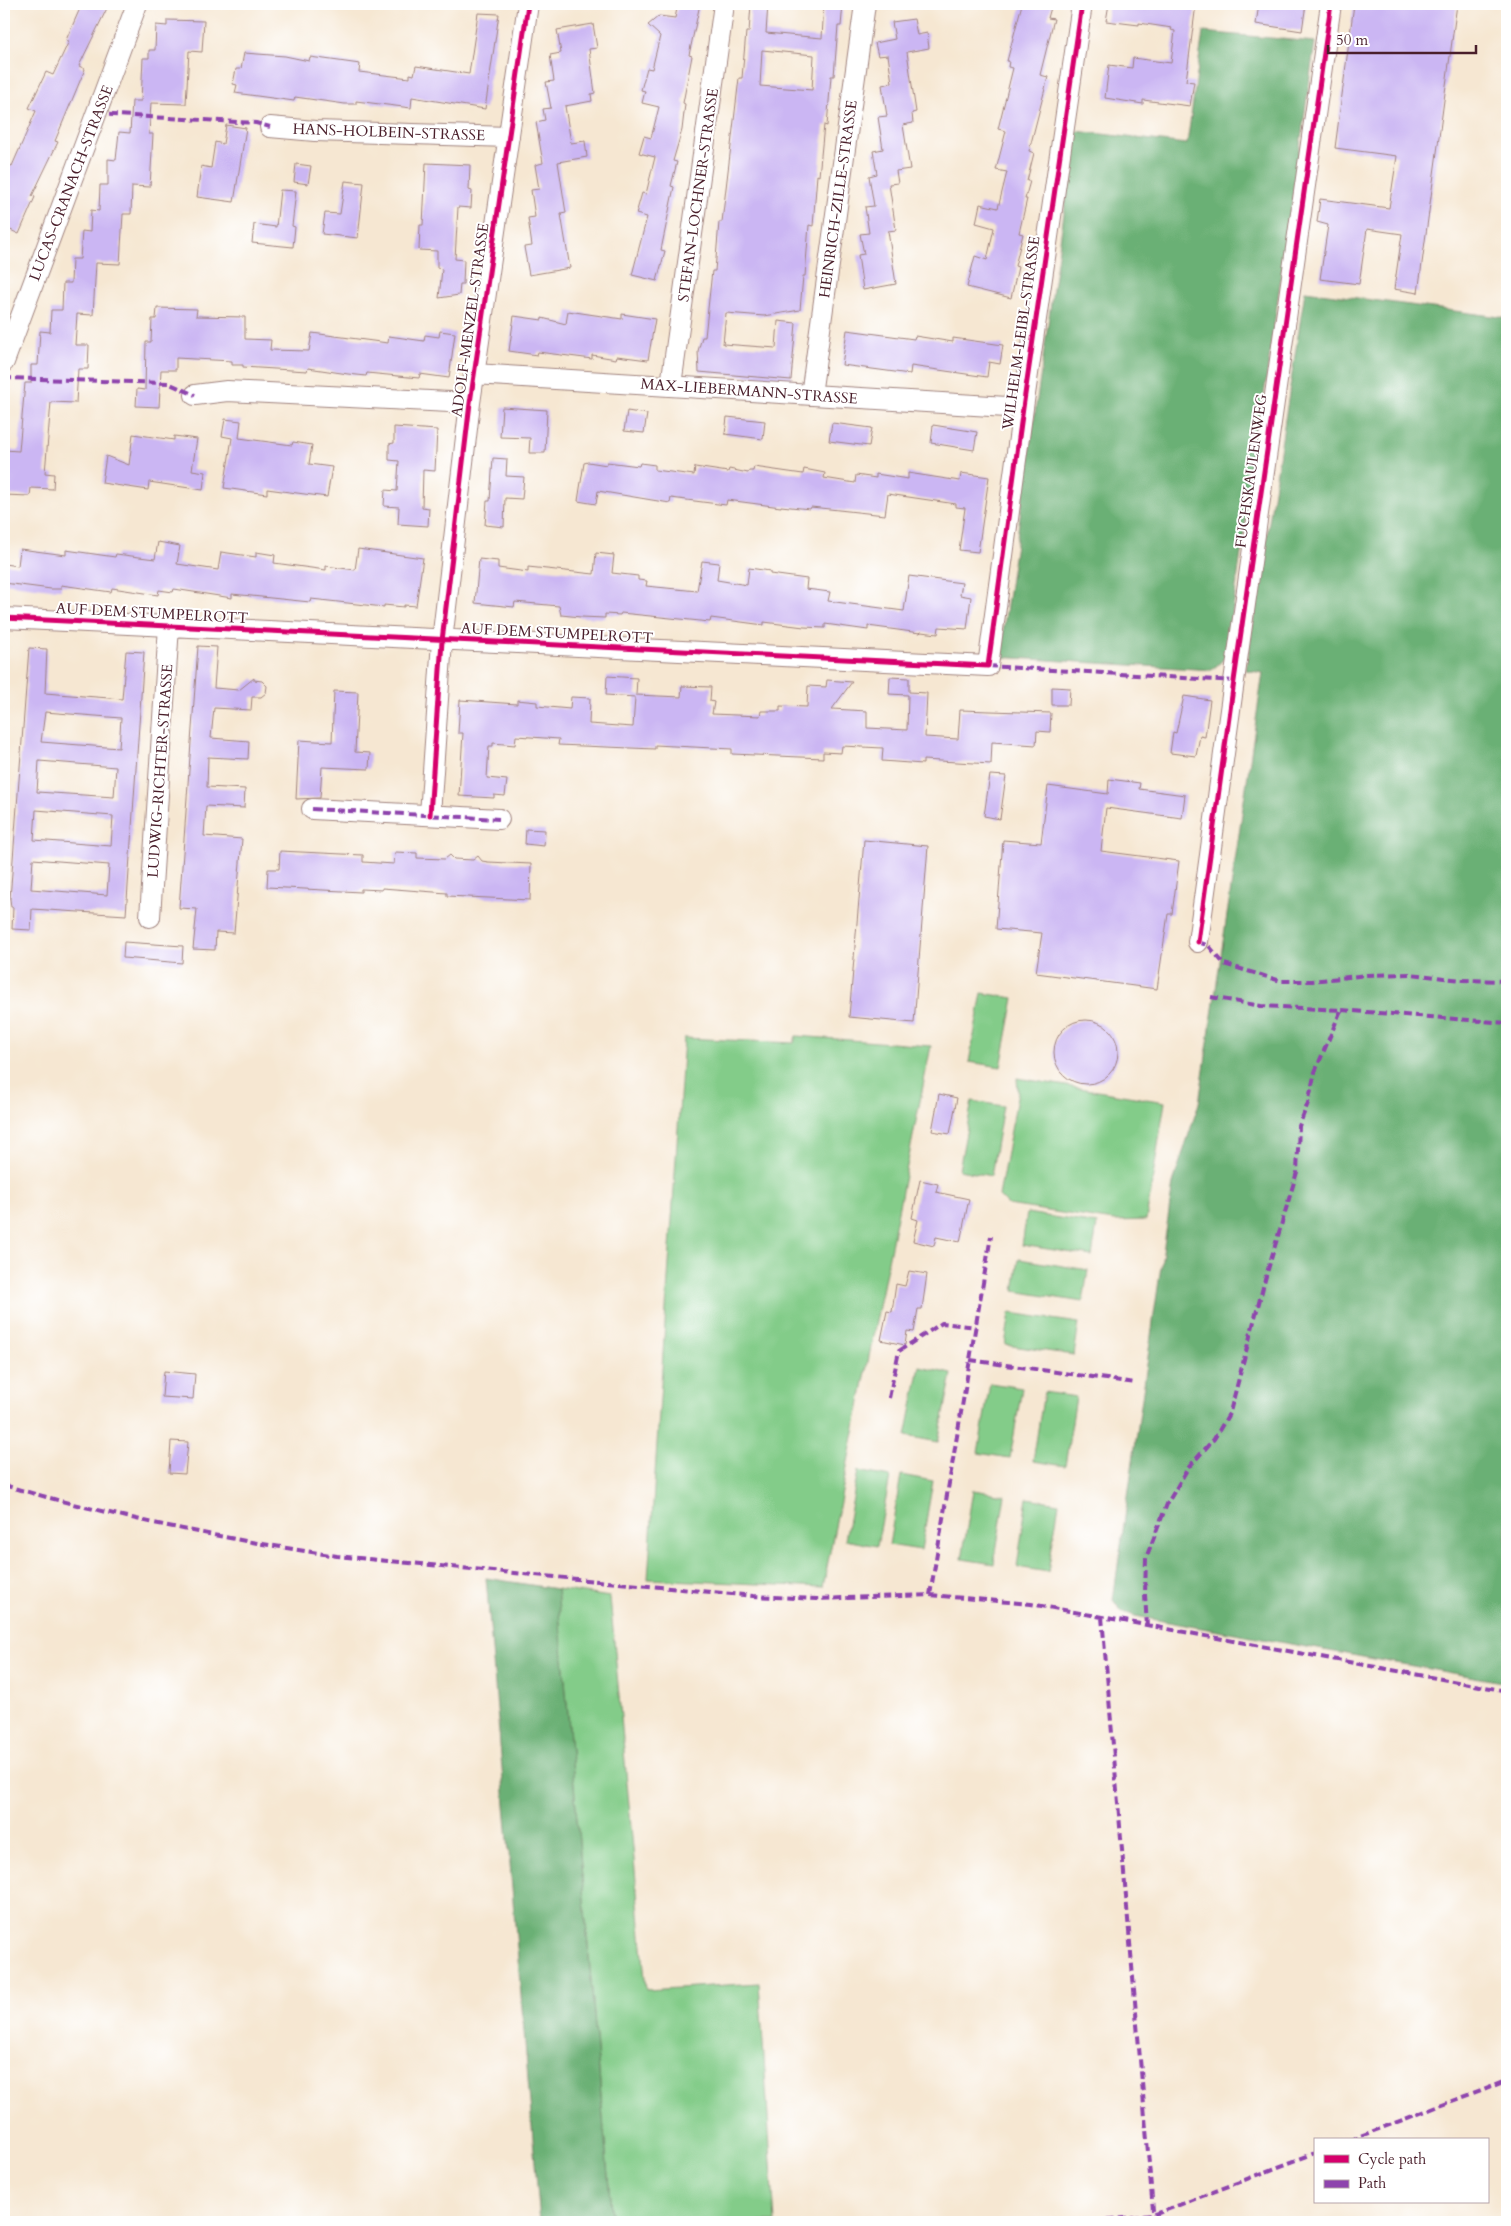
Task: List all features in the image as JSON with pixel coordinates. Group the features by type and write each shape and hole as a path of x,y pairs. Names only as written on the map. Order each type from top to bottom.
{"street":[{"name":"LUCAS-CRANACH-STRASSE","path":"4,362 8,337 137,4"},
{"name":"ADOLF-MENZEL-STRASSE","path":"430,815 442,640 470,403 528,4"},
{"name":"STEFAN-LOCHNER-STRASSE","path":"671,386 724,4"},
{"name":"HEINRICH-ZILLE-STRASSE","path":"811,394 865,4"},
{"name":"WILHELM-LEIBL-STRASSE","path":"988,666 1023,408 1082,4"},
{"name":"FUCHSKAULENWEG","path":"1198,942 1331,4"},
{"name":"HANS-HOLBEIN-STRASSE","path":"270,127 509,137"},
{"name":"MAX-LIEBERMANN-STRASSE","path":"474,374 1023,408"},
{"path":"195,395 227,391 470,403"},
{"name":"AUF DEM STUMPELROTT","path":"4,618 988,666"},
{"name":"LUDWIG-RICHTER-STRASSE","path":"150,917 169,626"},
{"path":"312,809 499,819"}],"green space":[{"path":"1203,32 1315,42 1226,657 1212,670 997,657 1002,640 1076,131 1187,144"},
{"path":"1305,291 1507,318 1507,1683 1135,1616 1121,1611 1113,1600 1173,1183 1199,1103 1263,673 1246,670"},
{"path":"982,993 1014,998 1001,1067 969,1062"},
{"path":"796,1036 931,1046 823,1587 648,1579 684,1038 794,1043"},
{"path":"1017,1078 1165,1102 1146,1220 1114,1221 1008,1205 999,1196 1018,1092"},
{"path":"972,1101 1003,1106 991,1176 959,1170"},
{"path":"1027,1213 1097,1224 1092,1256 1022,1245"},
{"path":"1019,1259 1088,1270 1083,1302 1014,1291"},
{"path":"1010,1313 1079,1323 1074,1355 1005,1345"},
{"path":"920,1367 952,1374 938,1442 906,1436"},
{"path":"990,1383 1022,1388 1010,1458 978,1453"},
{"path":"1044,1392 1076,1397 1065,1466 1033,1461"},
{"path":"858,1471 890,1477 877,1546 845,1540"},
{"path":"901,1475 933,1481 921,1550 889,1545"},
{"path":"973,1490 1005,1495 994,1564 962,1559"},
{"path":"1027,1498 1059,1503 1048,1572 1017,1567"},
{"path":"486,1578 557,1589 612,2222 540,2222"},
{"path":"557,1589 610,1597 646,1990 759,1983 775,2222 612,2222"}],"building":[{"path":"82,4 109,4 79,66 85,69 55,141 58,142 32,196 35,197 19,234 4,227 4,163 12,166 36,111 29,108 46,72 53,75 69,41 66,40"},
{"path":"678,4 700,4 689,55 692,56 683,103 685,104 682,130 673,161 677,162 671,186 674,187 661,250 665,251 657,281 632,275 647,217 636,214 642,193 646,194 655,157 639,153 644,136 651,138 659,107 642,103 645,91 641,90 647,68 652,69 660,36 648,25 659,16 675,18"},
{"path":"751,4 768,4 766,33 822,38 824,4 843,4 841,26 838,26 834,76 831,76 827,126 824,125 819,176 817,175 813,226 809,225 800,310 764,316 726,313 723,344 776,348 778,321 796,323 791,380 699,372 698,351 702,337 705,337 712,271 715,271 719,222 722,222 739,78 742,78 746,32 749,32","holes":["762,50 814,55 812,90 760,86"]},
{"path":"1022,4 1052,4 1048,18 1054,19 1040,75 1048,77 1029,151 1034,153 1027,181 1030,181 1019,233 1023,234 1015,266 1018,267 1011,298 967,287 975,256 987,260 994,228 976,223 980,204 998,208 1007,172 996,170 1006,131 998,129 1013,68 1008,67 1009,61 1007,61"},
{"path":"1109,4 1196,4 1186,81 1194,82 1190,106 1143,100 1143,104 1105,98 1109,65 1132,68 1133,58 1171,63 1175,31 1171,30 1172,28 1139,23 1139,25 1106,21"},
{"path":"1259,4 1306,4 1302,31 1256,24"},
{"path":"1354,4 1457,4 1418,293 1394,289 1402,234 1367,229 1359,284 1320,279 1328,225 1317,222 1320,199 1389,208 1397,156 1335,148"},
{"path":"478,13 499,14 485,109 412,97 411,108 356,101 356,104 345,104 295,97 294,101 235,93 237,85 233,84 236,69 241,69 244,53 285,56 309,61 310,57 360,64 359,72 410,78 410,74 414,75 416,66 469,74"},
{"path":"914,19 917,35 927,33 929,48 907,52 916,112 912,113 913,123 903,125 910,169 896,171 898,183 889,184 896,230 888,231 896,284 863,290 858,255 864,254 860,234 869,233 865,207 874,206 869,176 877,174 873,151 883,149 878,117 887,116 882,85 892,83 888,55 878,56 875,43 895,39 892,22"},
{"path":"167,20 204,21 202,52 189,51 186,104 151,103 149,134 153,134 150,187 132,186 131,214 123,214 120,264 96,263 93,315 77,314 75,345 89,345 88,369 78,369 76,403 51,402 45,473 54,474 53,489 31,488 30,496 4,495 4,450 19,451 25,383 31,383 31,365 38,365 40,331 50,332 51,310 62,310 63,283 71,283 72,259 80,259 82,231 90,232 91,210 99,211 100,185 108,185 108,159 116,160 119,132 130,133 132,101 141,101 143,58 149,58 149,50 155,50 156,25 167,26"},
{"path":"593,24 597,48 589,49 595,93 591,94 592,101 565,106 571,143 585,141 587,157 558,162 566,213 561,214 570,268 529,275 524,247 532,246 528,218 535,217 531,190 539,189 535,165 543,163 536,122 545,120 543,109 551,108 546,82 554,81 550,55 561,53 557,30"},
{"path":"226,125 246,128 234,202 197,197 201,166 211,168 215,142 223,144"},
{"path":"426,163 470,165 469,190 472,191 471,208 458,207 455,259 464,260 463,284 460,284 459,295 439,298 442,269 437,268 437,251 419,250 420,225 423,225"},
{"path":"296,164 311,166 308,184 294,182"},
{"path":"345,181 364,183 358,238 322,234 325,213 340,214"},
{"path":"280,190 296,191 292,226 295,227 293,247 252,243 254,224 276,227"},
{"path":"157,308 197,309 196,316 245,317 245,339 271,340 270,350 309,351 312,333 388,343 389,336 424,341 425,335 439,337 440,331 455,333 449,378 420,374 419,378 367,373 366,376 308,368 307,371 243,367 243,365 232,365 232,361 176,358 176,370 161,370 159,407 136,406 137,389 145,390 146,342 151,342 152,319 156,319"},
{"path":"568,311 622,319 622,314 655,319 648,360 617,356 616,359 592,355 592,359 538,352 537,355 509,351 514,316 542,320 542,318 566,324"},
{"path":"847,330 914,339 915,336 953,342 953,338 1003,345 1000,364 989,362 987,377 911,366 910,374 842,365"},
{"path":"502,407 547,410 545,453 529,453 530,438 500,437"},
{"path":"627,411 647,414 644,433 624,431"},
{"path":"727,417 765,421 763,439 725,434"},
{"path":"225,419 241,421 239,438 292,445 293,442 312,445 309,464 332,467 327,497 267,489 267,494 224,488 232,438 222,436"},
{"path":"832,423 872,428 869,446 829,441"},
{"path":"933,425 977,432 974,450 931,443"},
{"path":"394,427 437,430 435,471 423,470 422,507 429,508 428,526 398,524 399,507 384,506 385,490 397,491 399,461 389,460 389,444 394,443"},
{"path":"133,434 174,440 174,436 197,439 192,470 205,472 203,490 149,482 148,490 102,483 106,456 129,465"},
{"path":"493,458 507,459 506,476 524,477 522,499 505,498 504,527 485,525 487,501 490,501"},
{"path":"607,462 639,466 640,463 655,465 655,470 694,475 695,467 728,472 729,469 748,473 753,471 754,467 803,474 804,469 825,473 824,478 855,483 856,475 876,478 876,474 908,479 908,473 960,481 961,473 989,477 978,552 959,550 965,508 956,507 956,504 888,494 885,515 811,507 810,509 781,507 727,500 726,505 671,498 670,503 598,491 596,504 578,501 584,463 607,465"},
{"path":"158,542 180,546 177,564 218,570 221,552 256,557 256,552 275,555 274,563 326,570 326,566 355,570 358,549 423,558 416,606 384,605 384,607 311,599 310,602 232,594 232,598 174,589 173,592 159,590 158,595 112,588 111,592 61,585 61,589 51,589 4,583 4,564 18,566 20,549 66,555 66,550 115,557 116,554 155,559"},
{"path":"596,553 614,555 612,573 638,576 638,580 647,581 646,586 697,591 702,561 719,563 717,580 747,585 749,568 770,571 770,574 807,579 806,589 830,592 828,601 904,611 909,576 962,583 960,595 971,597 967,629 939,627 938,634 868,626 868,630 825,624 825,628 764,622 764,625 711,618 710,622 621,613 620,615 605,614 605,618 581,617 561,615 559,606 515,602 514,607 475,603 479,559 498,561 498,568 528,572 528,567 594,574"},
{"path":"198,646 217,647 214,688 239,690 254,678 254,680 262,681 267,686 266,693 261,697 252,697 251,710 214,708 211,738 249,741 248,759 208,757 207,787 245,789 244,808 206,806 204,836 242,839 234,933 216,932 215,950 193,949 197,909 179,908"},
{"path":"29,648 47,649 45,693 122,699 126,651 144,652 126,915 32,909 31,930 12,929 13,907 11,907 10,899","holes":["45,712 121,718 119,748 41,742","39,761 116,767 114,797 37,792","36,810 113,816 111,846 34,840","33,859 109,865 107,895 31,889"]},
{"path":"607,676 637,678 636,695 681,697 682,686 711,687 710,701 714,702 712,714 760,716 761,711 780,711 780,706 807,707 808,686 826,687 827,680 852,682 832,709 867,711 867,728 907,730 908,695 889,694 890,677 909,678 909,692 927,693 925,737 958,739 960,710 1051,713 1050,732 1037,731 1036,745 992,742 991,764 923,760 923,764 882,761 883,748 842,746 841,753 823,752 823,758 732,754 732,749 655,745 655,749 558,745 559,739 516,736 515,745 493,743 493,746 489,746 487,778 507,780 505,796 494,795 494,798 459,796 463,733 458,733 460,700 517,704 517,700 537,702 537,706 570,709 571,697 590,698 589,724 633,727 635,697 606,695"},
{"path":"1052,687 1070,688 1069,705 1052,705"},
{"path":"334,691 358,692 355,752 370,753 369,769 322,767 320,798 296,799 299,740 332,742"},
{"path":"1184,696 1210,700 1205,737 1200,736 1196,756 1170,753 1173,732 1176,733"},
{"path":"990,775 1006,776 1000,819 984,816"},
{"path":"1109,779 1140,783 1139,789 1185,795 1182,818 1106,808 1101,851 1179,861 1172,914 1168,914 1157,989 1036,973 1042,933 996,929 1003,840 1041,843 1048,786 1108,794"},
{"path":"526,829 545,830 544,846 525,844"},
{"path":"864,840 928,846 914,1023 849,1017"},
{"path":"280,851 363,855 363,862 394,864 395,852 417,853 417,858 445,859 450,855 454,859 473,860 478,856 482,861 488,862 531,864 530,900 447,896 447,893 382,888 382,890 361,889 361,892 267,887 268,869 279,869"},
{"path":"124,942 183,946 182,963 123,958"},
{"path":"1086,1020 1098,1022 1109,1029 1116,1040 1118,1052 1116,1064 1109,1075 1098,1082 1086,1084 1074,1082 1063,1075 1056,1064 1054,1052 1056,1040 1063,1029 1074,1022"},
{"path":"939,1094 957,1098 950,1134 932,1131"},
{"path":"920,1180 938,1184 936,1192 969,1199 960,1242 936,1237 934,1246 913,1241 918,1220 912,1218"},
{"path":"909,1271 927,1274 922,1309 918,1309 914,1332 907,1331 905,1345 881,1340 887,1311 892,1312 896,1284 905,1286"},
{"path":"164,1371 195,1374 193,1399 162,1397"},
{"path":"171,1441 188,1442 185,1474 169,1473"}],"marked path":[{"path":"97,114 256,123 270,127"},
{"path":"4,378 168,383 195,395"},
{"path":"988,666 1234,681"},
{"path":"312,809 499,819"},
{"path":"1198,942 1209,946 1224,964 1281,981 1312,981 1367,975 1411,974 1461,980 1507,981"},
{"path":"1211,997 1261,1006 1341,1010 1507,1023"},
{"path":"1147,1626 1145,1595 1146,1558 1167,1504 1188,1468 1214,1439 1230,1412 1266,1276 1297,1172 1299,1126 1308,1103 1315,1072 1341,1010"},
{"path":"930,1595 991,1236"},
{"path":"889,1398 899,1351 942,1323 976,1327"},
{"path":"970,1360 1135,1383"},
{"path":"4,1485 45,1497 169,1526 337,1556 753,1596 817,1599 930,1595 1031,1604 1507,1691"},
{"path":"1102,1617 1154,2222"},
{"path":"1355,2138 1507,2080"},
{"path":"1083,2222 1153,2215 1314,2153"}],"cycle path":[{"path":"430,815 442,641 470,403 528,4"},
{"path":"4,618 988,666 1023,408 1082,4"},
{"path":"1198,942 1331,4"}]}
